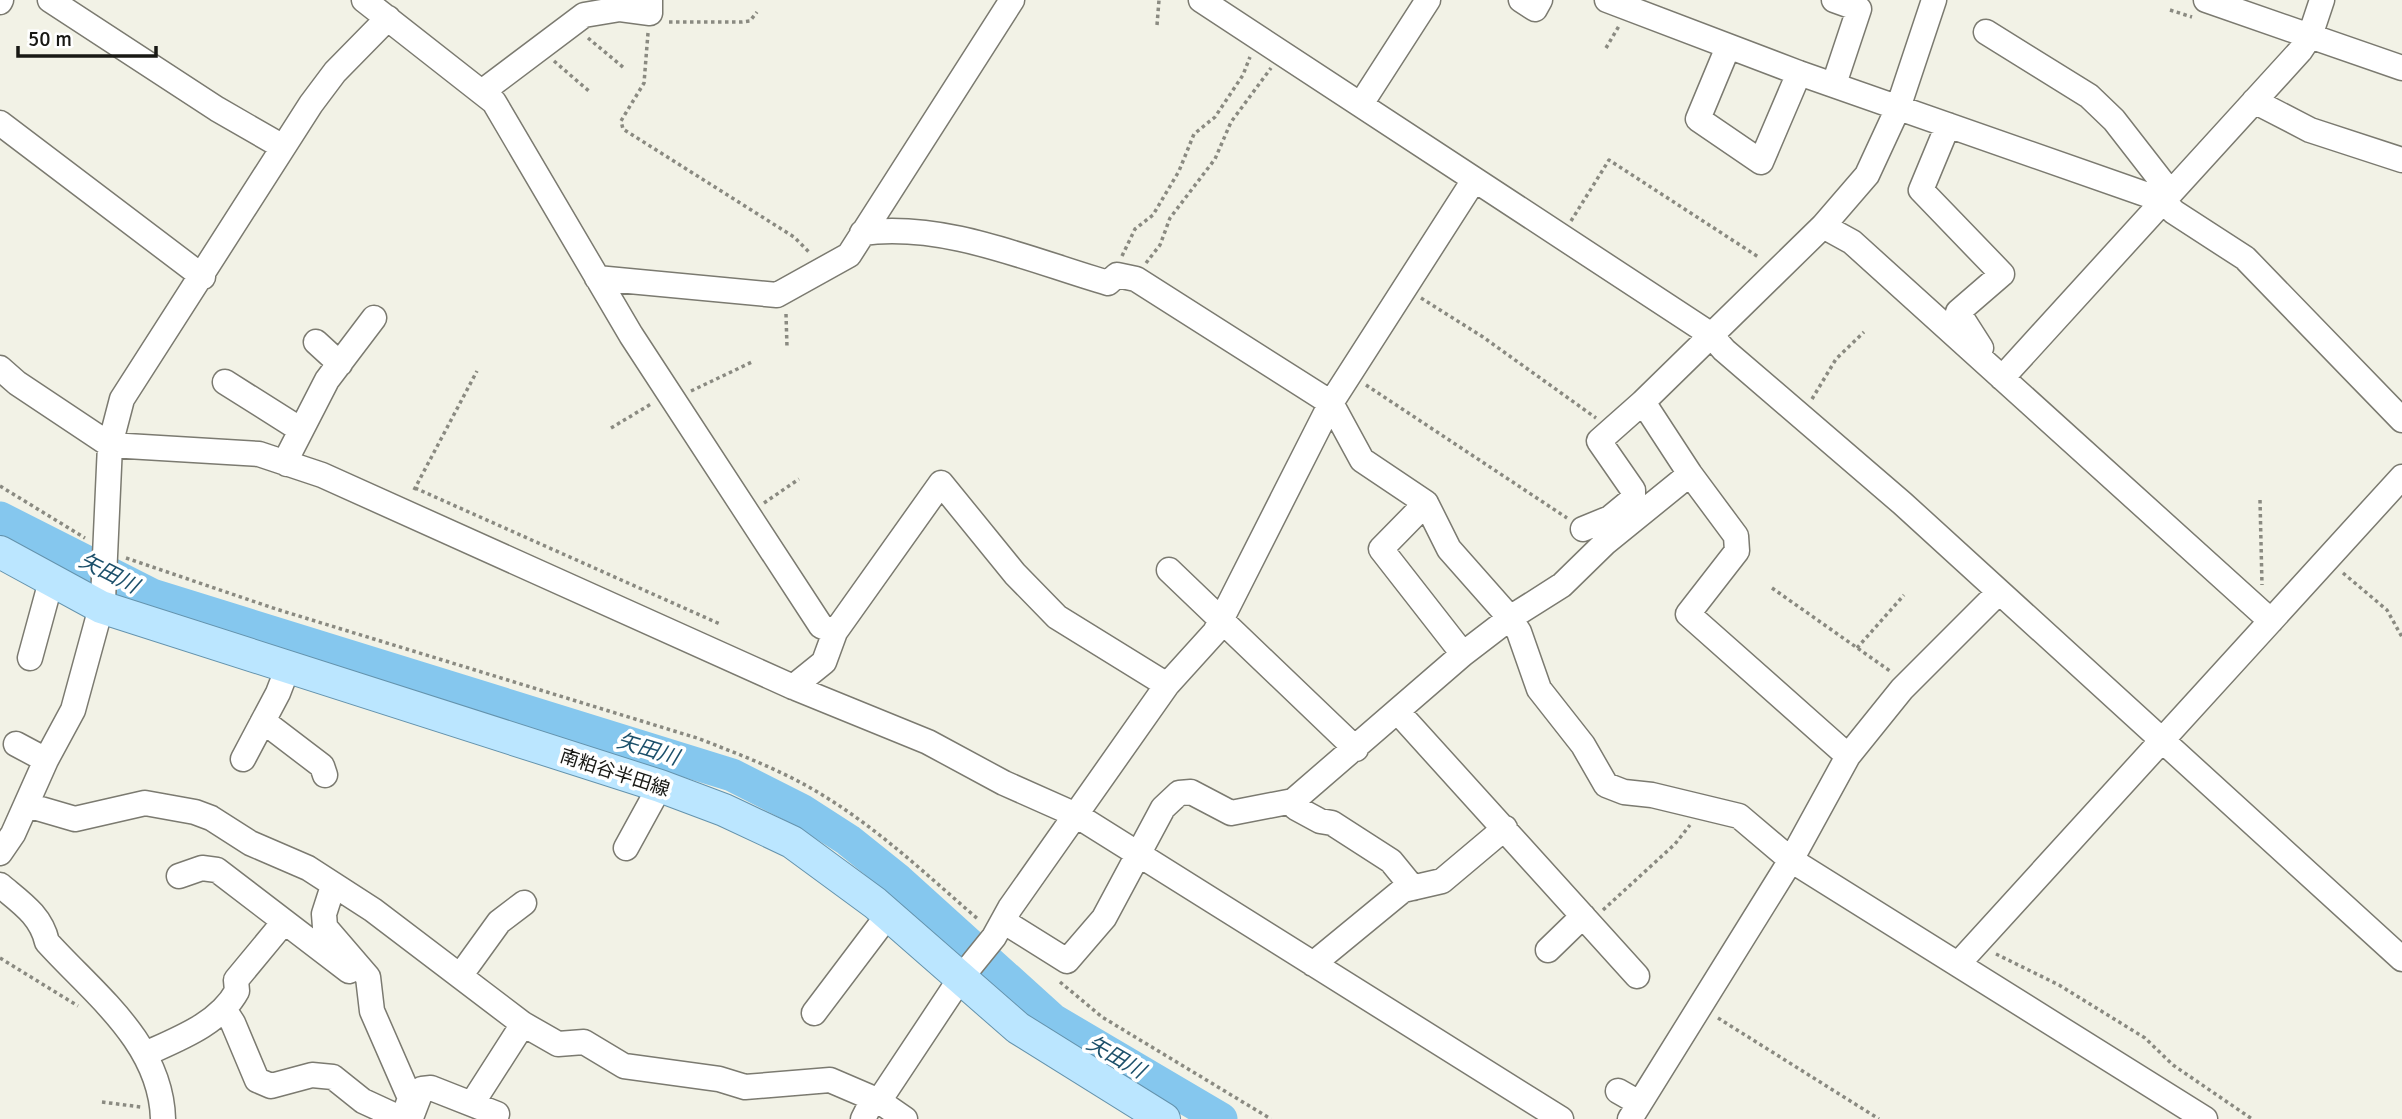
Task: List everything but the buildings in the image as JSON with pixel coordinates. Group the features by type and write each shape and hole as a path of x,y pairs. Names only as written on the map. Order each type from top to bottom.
{"main road":[{"name":"南粕谷半田線","path":"0,552 51,581 102,603 288,667 660,786 724,810 792,842 888,915 1018,1028 1164,1119"}],"street":[{"path":"50,0 217,109 283,147"},
{"path":"364,0 494,102 597,278 672,397 821,626 835,632"},
{"path":"597,278 777,295 849,255 1012,0"},
{"path":"1201,0 1710,334 1724,350 1800,418 1902,503 2402,959"},
{"path":"1361,104 1428,0"},
{"path":"1521,0 1535,9 1540,0"},
{"path":"1607,0 1898,108 2166,196"},
{"path":"1834,0 1859,9 1834,84"},
{"path":"1583,529 1611,518 1633,499 1633,490 1600,441 1702,347 1710,334 1823,226 1867,175 1898,108 1934,0"},
{"path":"2206,0 2402,68"},
{"path":"2001,378 2310,36 2322,0"},
{"path":"483,92 571,22 600,11 620,9 650,12"},
{"path":"0,853 26,808 46,760 73,710 102,603 110,445 114,420 122,399 203,277 283,147 335,72 388,18"},
{"path":"1986,32 2089,96 2114,120 2174,212 2255,267 2402,420"},
{"path":"1728,47 1698,119 1761,162 1799,73"},
{"path":"2254,101 2309,130 2402,160"},
{"path":"0,123 166,262 203,277"},
{"path":"1948,125 1922,190 2002,274 1958,312 1981,348 1981,360"},
{"path":"872,1106 1167,684 1215,632 1331,403 1474,179"},
{"path":"1823,226 1852,242 2263,614"},
{"path":"862,233 892,229 953,237 1108,283 1127,277 1331,403 1362,460 1426,503 1448,549 1510,618 1519,632 1539,689 1583,745 1606,785 1624,792 1652,795 1701,809 1739,816 1791,860 1959,962 2205,1119"},
{"path":"287,464 327,380 374,318"},
{"path":"316,342 340,364"},
{"path":"0,368 17,383 110,445 259,454 409,499 793,687 928,742 1004,783 1076,815 1561,1119"},
{"path":"225,382 301,430"},
{"path":"1643,402 1690,474 1736,536 1738,544 1737,551 1688,614 1848,756"},
{"path":"998,929 1067,961 1104,918 1163,808 1179,793 1191,792 1231,813 1293,801 1463,654 1510,618 1562,585 1605,543 1690,474"},
{"path":"1959,962 2162,742 2263,614 2326,560 2402,477"},
{"path":"793,687 824,662 835,632 941,483 1014,574 1057,617 1167,684"},
{"path":"1426,503 1381,549 1463,654"},
{"path":"1169,570 1356,749"},
{"path":"30,658 51,581"},
{"path":"1629,1104 1699,1007 1791,860 1848,756 1908,684 1999,592"},
{"path":"243,759 288,667"},
{"path":"1398,712 1506,828 1637,976"},
{"path":"263,721 322,766 325,775"},
{"path":"16,744 46,760"},
{"path":"626,848 660,786"},
{"path":"1293,801 1296,808 1320,821 1332,823 1391,861 1413,888"},
{"path":"26,808 75,818 145,803 179,807 211,818 250,844 308,868 373,910 523,1024 558,1044 584,1042 624,1066 719,1079 745,1087 830,1080 872,1106 905,1119"},
{"path":"26,808 65,824 100,829"},
{"path":"1313,964 1403,890 1443,881 1506,828"},
{"path":"179,876 202,868 216,870 369,987"},
{"path":"0,885 30,910 44,926 47,942 122,1022 145,1054 159,1086 163,1115"},
{"path":"224,1009 233,1023 257,1080 271,1086 312,1075 332,1077 363,1101 402,1119 410,1098 379,1030 368,977 325,927 324,914 333,886"},
{"path":"460,976 491,931 524,903"},
{"path":"814,1013 858,951 888,915"},
{"path":"1548,950 1586,919"},
{"path":"145,1054 184,1037 224,1009 237,991 236,980 284,922"},
{"path":"472,1102 523,1024"},
{"path":"411,1119 422,1088 431,1088 472,1102 497,1114"}],"path":[{"path":"1157,25 1159,0"},
{"path":"757,12 750,21 742,22 650,12 644,83 621,121 623,129 794,237 826,269"},
{"path":"571,22 624,68"},
{"path":"1259,37 1243,75 1215,117 1194,134 1179,171 1153,215 1135,229 1118,263 1127,277 1160,245 1170,218 1215,159 1231,122 1282,52"},
{"path":"539,48 590,92"},
{"path":"1561,237 1609,160 1776,270"},
{"path":"1405,288 1483,337 1612,429"},
{"path":"786,290 787,347"},
{"path":"1800,418 1836,359 1864,332"},
{"path":"611,428 672,397 752,362"},
{"path":"477,371 409,499 720,624"},
{"path":"1350,374 1583,529"},
{"path":"748,514 799,479"},
{"path":"2260,500 2263,614"},
{"path":"2326,560 2387,610 2402,637"},
{"path":"1772,587 1908,684"},
{"path":"1856,649 1904,595"},
{"path":"1586,919 1675,844 1701,809"},
{"path":"1977,943 2059,985 2145,1038 2173,1065 2252,1119"},
{"path":"0,958 88,1012"},
{"path":"1699,1007 1879,1119"},
{"path":"102,1102 163,1115"}],"waterway":[{"name":"矢田川","path":"0,518 152,595 732,775 803,811 848,840 898,880 1053,1020 1221,1119"}]}
